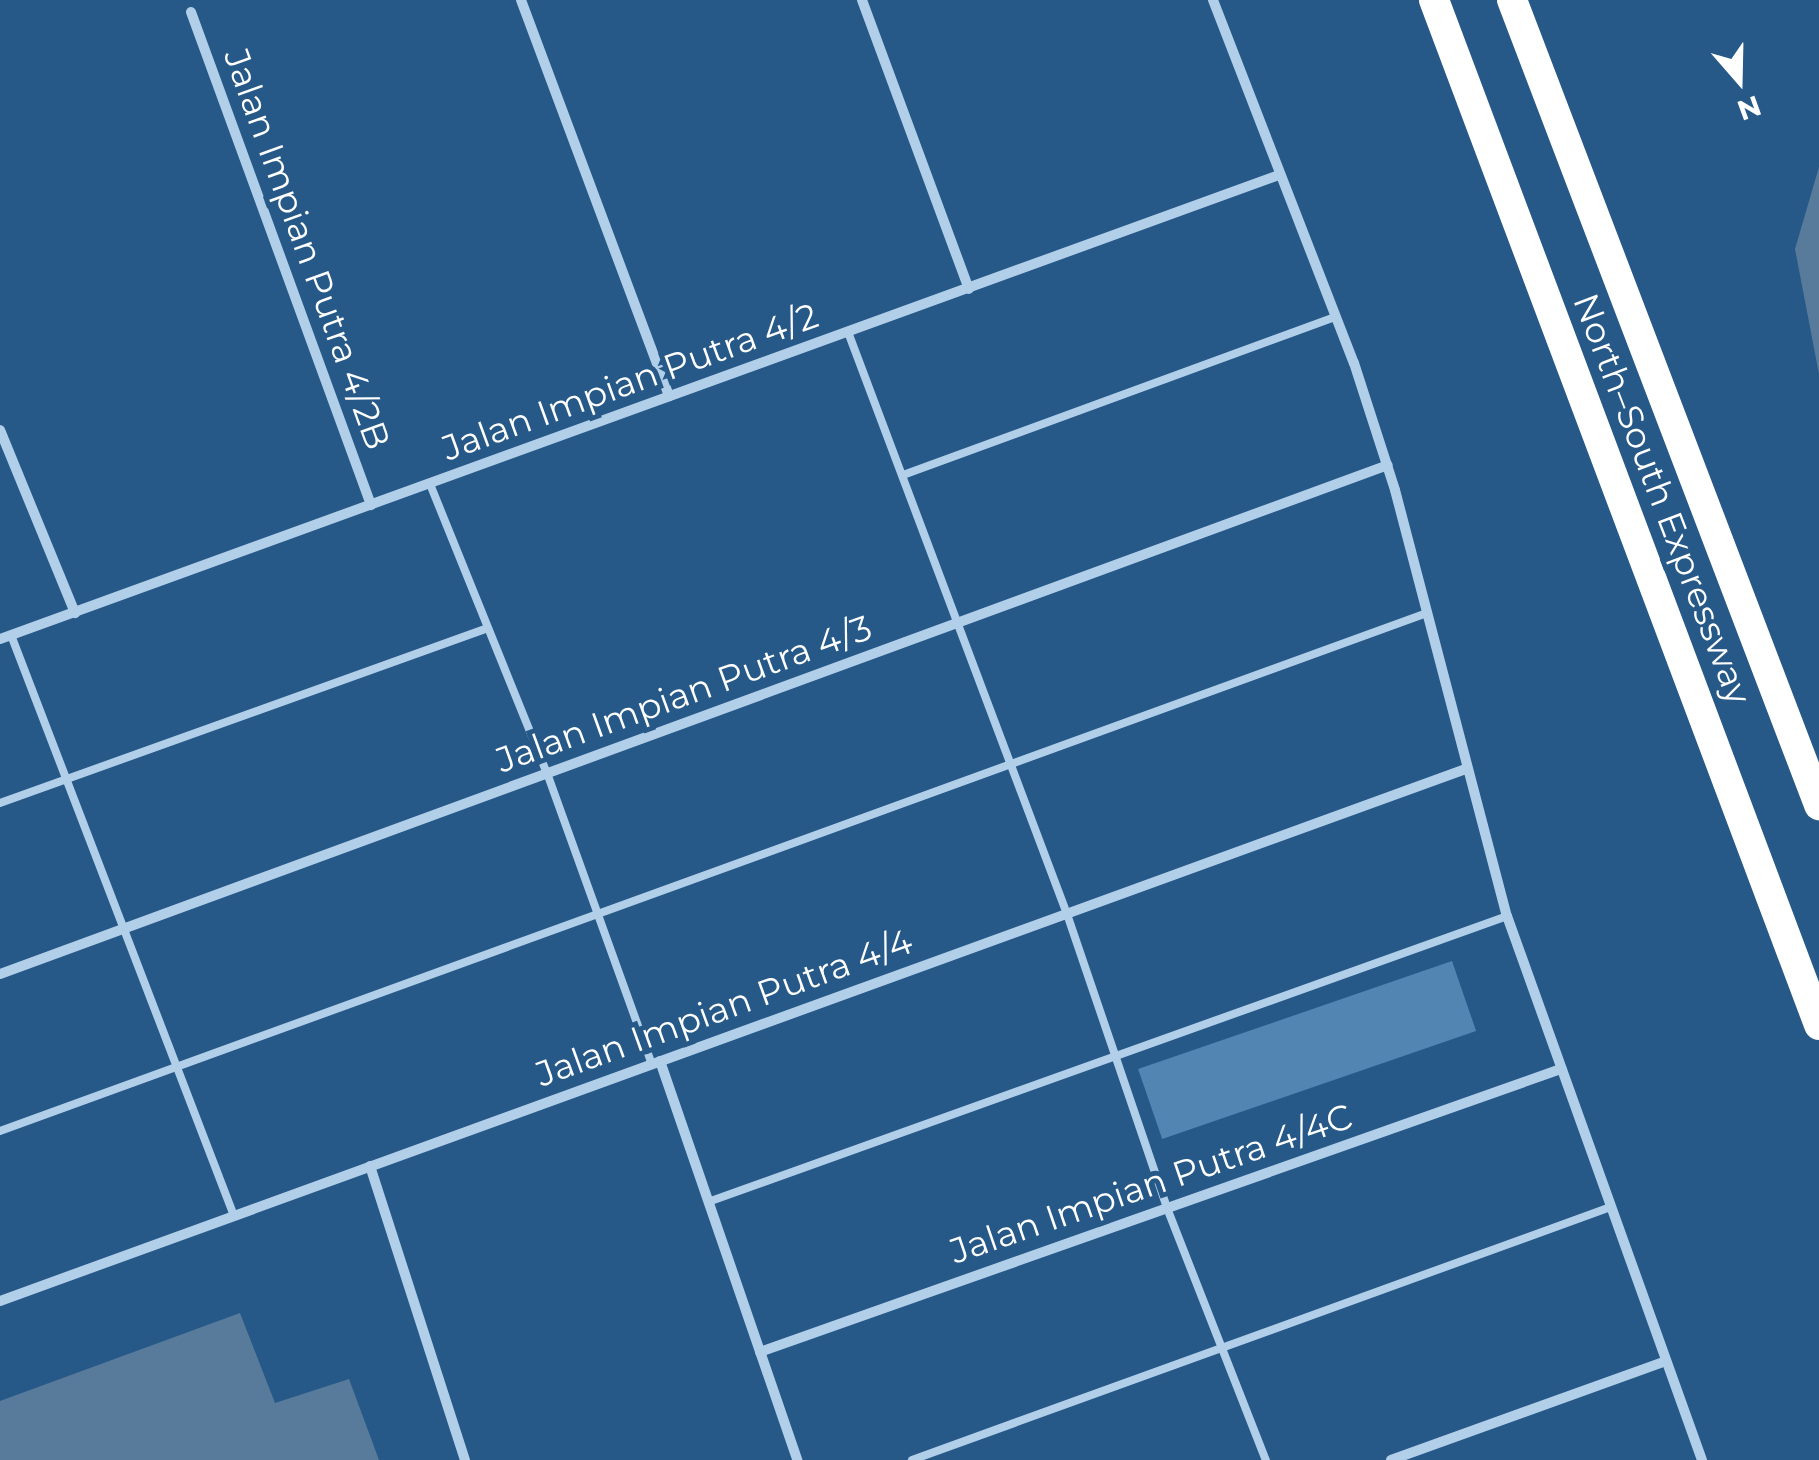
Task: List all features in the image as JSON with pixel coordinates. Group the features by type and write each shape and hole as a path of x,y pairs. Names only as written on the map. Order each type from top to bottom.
{"highway":[{"name":"North–South Expressway","path":"1434,0 1819,1025"},
{"name":"North–South Expressway","path":"1512,0 1819,805"}],"street":[{"path":"522,0 669,396"},
{"path":"862,0 969,289"},
{"path":"1212,0 1388,465 1507,916 1702,1460"},
{"name":"Jalan Impian Putra 4/2B","path":"191,12 371,505"},
{"name":"Jalan Impian Putra 4/2","path":"5,637 1279,176"},
{"path":"0,430 74,612"},
{"name":"Jalan Impian Putra 4/3","path":"0,974 1388,465"},
{"name":"Jalan Impian Putra 4/4","path":"0,1301 1466,769"},
{"path":"656,1062 797,1460"},
{"name":"Jalan Impian Putra 4/4C","path":"760,1352 1561,1069"},
{"path":"370,1166 465,1460"},
{"path":"1391,1460 1666,1361"}],"lane":[{"path":"902,475 1335,317"},
{"path":"848,332 1066,914 1168,1208 1266,1460"},
{"path":"430,484 656,1062"},
{"path":"0,1131 1427,613"},
{"path":"0,802 488,628"},
{"path":"5,637 66,779 234,1216"},
{"path":"708,1202 1507,916"},
{"path":"912,1460 1611,1207"}],"water":[{"path":"1819,167 1819,374 1795,249"},
{"path":"240,1313 275,1403 349,1379 379,1460 0,1460 0,1401"}],"building":[{"path":"1452,961 1476,1031 1162,1139 1138,1069"}]}
